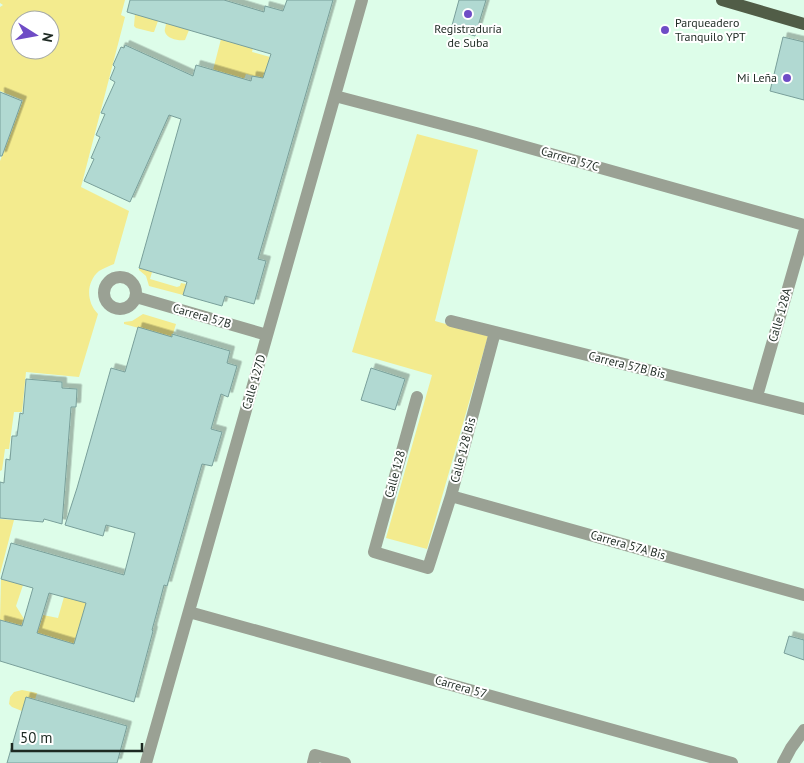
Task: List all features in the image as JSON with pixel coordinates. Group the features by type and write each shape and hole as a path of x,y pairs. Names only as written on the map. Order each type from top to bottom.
{"main road":[{"path":"722,0 804,24"}],"street":[{"name":"Calle 127D","path":"146,763 362,0"},
{"name":"Carrera 57C","path":"335,96 476,133 804,225"},
{"name":"Calle 128A","path":"757,396 804,233"},
{"name":"Carrera 57B","path":"136,296 267,335"},
{"name":"Carrera 57B Bis","path":"451,321 804,409"},
{"name":"Calle 128 Bis","path":"428,568 451,496 495,332"},
{"name":"Calle 128","path":"417,397 374,552 428,568"},
{"name":"Carrera 57A Bis","path":"451,496 804,595"},
{"name":"Carrera 57","path":"189,612 732,763"},
{"path":"783,763 804,730"},
{"path":"314,759 345,763"}],"shaded area":[{"path":"0,0 125,0 121,15 125,17 81,187 129,211 114,264 99,271 90,286 91,304 98,314 79,377 26,372 22,412 14,412 9,449 5,449 2,470 0,471 0,161 23,100 0,91 0,7 3,5 0,3"},
{"path":"135,14 158,21 154,32 136,28 134,26"},
{"path":"166,23 189,30 185,40 177,40 168,36 165,31"},
{"path":"221,39 253,48 252,52 270,57 264,79 246,74 244,79 213,70"},
{"path":"417,134 478,150 435,321 488,336 427,549 386,538 432,375 352,352"},
{"path":"139,268 152,272 150,279 177,287 181,283 186,284 183,295 149,286 146,276"},
{"path":"143,314 176,324 172,337 124,324 124,322 132,321"},
{"path":"0,519 14,520 0,574"},
{"path":"1,579 23,585 16,606 24,619 21,626 0,620"},
{"path":"64,597 96,605 89,627 80,625 74,644 37,633 43,615 58,618"},
{"path":"22,690 37,693 35,699 26,697 22,711 9,704 10,697 14,692"}],"building":[{"path":"130,0 224,0 264,12 265,6 283,11 287,0 333,0 258,259 266,261 254,304 225,296 222,306 183,295 187,282 139,268 181,119 169,115 130,202 84,181 94,159 91,158 100,137 96,135 105,114 101,113 115,82 110,79 115,67 113,65 121,47 124,48 125,45 193,76 196,65 251,81 252,76 263,78 271,54 127,12"},
{"name":"Registraduría de Suba","path":"459,0 486,0 475,36 451,29"},
{"name":"Mi Leña","path":"783,37 804,42 804,100 770,91"},
{"path":"0,92 22,101 2,156 0,156"},
{"path":"138,327 172,337 172,334 230,351 227,363 237,366 228,397 221,394 211,429 222,432 212,466 202,464 167,586 164,585 134,702 0,661 0,620 22,626 33,588 1,579 11,543 124,575 135,533 106,525 103,536 65,525 111,368 125,372","holes":["49,593 86,603 74,644 37,633"]},
{"path":"371,368 405,379 395,410 361,400"},
{"path":"26,379 62,382 62,388 77,389 76,407 71,407 62,524 44,519 43,522 0,518 0,482 4,483 6,459 10,460 12,436 17,436 20,413 23,414"},
{"path":"789,636 804,640 804,660 784,653"},
{"path":"26,697 127,726 117,763 7,763"}],"place":[{"name":"Registraduría de Suba","path":"468,14"},
{"name":"Parqueadero Tranquilo YPT","path":"665,30"},
{"name":"Mi Leña","path":"787,78"}]}
